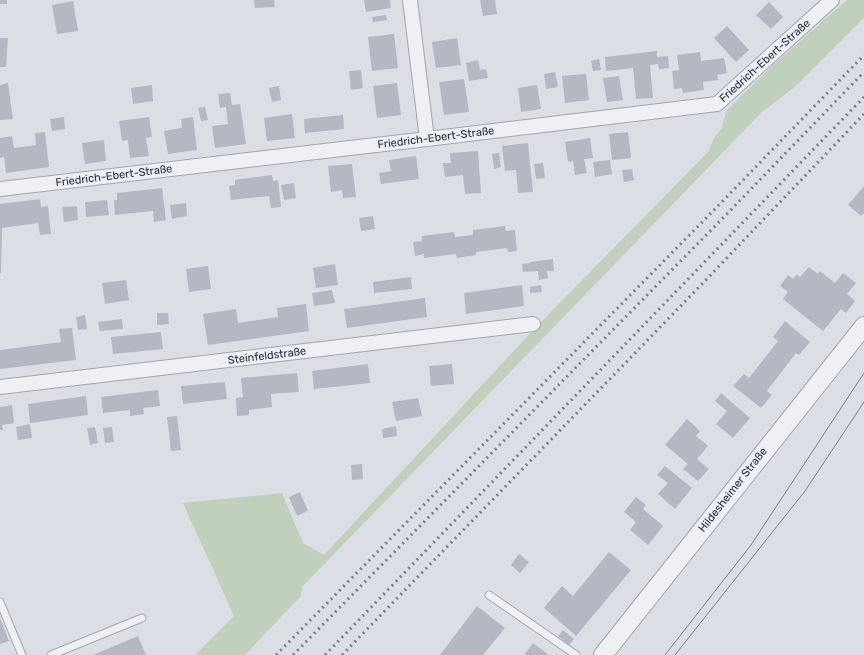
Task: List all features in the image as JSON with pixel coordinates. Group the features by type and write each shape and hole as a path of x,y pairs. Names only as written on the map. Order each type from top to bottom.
{"street":[{"path":"410,0 427,139"},
{"name":"Friedrich-Ebert-Straße","path":"0,189 717,104 832,0"},
{"name":"Steinfeldstraße","path":"0,387 533,324"},
{"name":"Hildesheimer Straße","path":"603,655 864,326"}],"lane":[{"path":"489,595 576,655"},
{"path":"0,602 22,655"},
{"path":"51,655 142,618"}],"green space":[{"path":"847,0 864,0 864,18 796,86 762,112 303,586 300,597 245,655 195,655 234,616 183,503 282,493 303,543 324,555 536,327 708,152 713,140 721,129 727,110 773,65"}],"building":[{"path":"0,0 7,0 7,4 0,4"},
{"path":"254,0 274,0 275,7 255,8"},
{"path":"364,0 390,0 391,8 366,12"},
{"path":"480,0 495,0 497,14 483,16"},
{"path":"73,1 78,31 57,34 52,5"},
{"path":"769,2 783,17 771,29 756,15"},
{"path":"386,15 387,20 373,22 372,17"},
{"path":"727,26 749,50 736,62 714,38"},
{"path":"394,34 398,68 372,71 368,37"},
{"path":"0,38 8,38 6,67 0,67"},
{"path":"457,38 461,65 436,68 432,42"},
{"path":"657,51 657,57 668,56 669,68 659,69 658,64 650,65 653,98 636,99 633,68 606,71 605,57"},
{"path":"700,52 701,61 724,58 727,73 717,75 718,80 703,82 704,90 683,93 682,88 674,89 672,71 679,70 677,55"},
{"path":"599,59 601,70 593,71 591,61"},
{"path":"478,60 480,70 486,69 488,78 469,81 466,63"},
{"path":"361,70 363,88 351,90 349,71"},
{"path":"555,72 558,87 546,89 544,74"},
{"path":"586,74 589,100 565,103 562,76"},
{"path":"619,76 623,100 607,102 603,78"},
{"path":"464,79 469,112 444,115 439,82"},
{"path":"8,83 13,119 0,120 0,85"},
{"path":"397,83 401,115 377,118 373,86"},
{"path":"152,85 153,101 133,104 131,88"},
{"path":"537,85 541,109 521,112 518,88"},
{"path":"279,86 281,100 272,102 269,88"},
{"path":"230,93 232,105 240,104 246,144 215,148 212,126 228,124 226,107 220,108 218,94"},
{"path":"205,107 208,120 201,121 198,108"},
{"path":"292,114 295,138 267,141 264,118"},
{"path":"343,115 344,129 305,133 304,119"},
{"path":"64,117 65,129 52,131 50,119"},
{"path":"149,117 152,137 146,138 149,156 130,158 128,140 122,141 119,121"},
{"path":"193,117 197,150 168,154 164,131 182,128 181,119"},
{"path":"45,132 49,167 6,173 4,157 0,158 0,138 12,136 14,148 36,145 35,133"},
{"path":"628,132 631,158 612,160 609,134"},
{"path":"590,138 593,158 584,159 587,173 575,175 573,161 568,162 565,142"},
{"path":"104,140 106,161 85,164 82,143"},
{"path":"528,143 533,192 518,193 516,170 505,171 502,146"},
{"path":"478,151 481,193 465,194 463,175 445,177 443,163 451,163 450,153"},
{"path":"499,153 501,167 494,169 492,154"},
{"path":"416,156 419,179 381,184 379,173 391,171 389,160"},
{"path":"610,160 612,174 595,177 593,162"},
{"path":"543,163 545,178 536,179 534,164"},
{"path":"352,164 356,197 343,198 342,190 331,192 328,166"},
{"path":"632,169 634,180 624,182 622,170"},
{"path":"272,175 273,181 278,180 281,207 271,208 269,196 231,200 229,186 235,185 235,180"},
{"path":"294,183 296,198 284,200 281,185"},
{"path":"864,186 864,213 861,216 848,205"},
{"path":"162,188 166,220 154,222 153,211 115,215 114,200 117,200 117,193"},
{"path":"40,199 41,207 48,206 51,234 40,235 38,223 2,228 0,273 0,204"},
{"path":"107,200 109,215 86,217 85,202"},
{"path":"186,203 187,216 172,219 170,205"},
{"path":"77,206 78,220 64,222 62,207"},
{"path":"373,216 375,229 361,231 359,218"},
{"path":"505,226 506,231 515,230 517,251 508,252 507,248 476,252 476,255 457,258 456,254 424,258 424,254 415,256 413,242 422,241 422,236 454,232 455,237 473,235 473,230"},
{"path":"553,259 554,271 547,271 548,278 539,280 538,271 523,272 522,264"},
{"path":"335,264 338,285 316,288 313,268"},
{"path":"208,266 211,289 189,292 186,269"},
{"path":"809,267 818,274 820,271 835,283 843,273 856,283 847,294 855,301 846,313 841,309 823,331 783,299 788,292 780,286 788,275 793,279 797,274 800,277"},
{"path":"411,277 412,289 374,293 373,282"},
{"path":"126,280 129,300 105,304 102,283"},
{"path":"522,285 524,306 466,314 464,293"},
{"path":"541,285 542,292 530,293 530,287"},
{"path":"332,290 335,303 314,306 312,293"},
{"path":"425,298 427,317 347,328 344,309"},
{"path":"306,304 309,331 208,345 203,314 236,309 238,323 278,317 277,308"},
{"path":"157,313 168,313 169,324 157,325"},
{"path":"85,315 87,329 78,330 76,317"},
{"path":"122,319 123,329 100,331 98,322"},
{"path":"785,321 810,342 799,355 796,353 767,391 772,395 761,408 733,386 744,374 749,378 778,341 773,337"},
{"path":"72,328 76,360 0,369 0,350 61,342 59,329"},
{"path":"161,332 163,349 113,354 111,337"},
{"path":"368,364 370,383 314,389 312,371"},
{"path":"452,364 454,384 431,386 429,366"},
{"path":"297,373 299,392 271,394 272,407 249,410 249,415 237,416 236,398 243,397 241,378"},
{"path":"225,382 227,399 183,404 181,386"},
{"path":"158,390 160,406 143,408 144,414 130,416 130,410 103,413 101,397"},
{"path":"721,393 750,418 733,438 716,424 727,411 715,401"},
{"path":"86,396 88,415 30,423 28,404"},
{"path":"418,398 422,416 396,421 392,402"},
{"path":"12,405 14,423 2,425 3,430 0,430 0,407"},
{"path":"177,416 181,450 171,451 167,417"},
{"path":"687,419 700,431 696,436 708,446 697,459 709,469 698,481 683,469 688,464 665,445"},
{"path":"30,424 32,438 18,440 16,427"},
{"path":"396,426 397,436 383,438 382,429"},
{"path":"95,427 98,443 90,445 87,428"},
{"path":"112,427 114,442 105,443 103,428"},
{"path":"362,464 363,479 352,480 351,465"},
{"path":"665,466 692,488 675,509 658,494 668,483 657,475"},
{"path":"300,492 308,511 297,516 289,497"},
{"path":"636,497 646,505 643,509 663,526 648,545 630,530 636,522 624,512"},
{"path":"609,552 631,570 576,636 544,608 562,586 573,596"},
{"path":"519,554 529,562 520,573 511,565"},
{"path":"477,606 505,628 483,655 440,655"},
{"path":"0,618 9,641 0,644"},
{"path":"563,630 574,639 569,645 558,636"},
{"path":"138,636 146,655 93,655"},
{"path":"533,643 549,655 524,655"}],"tram line":[{"path":"665,655 751,545 864,373"},
{"path":"675,655 805,491 864,402"}],"railway":[{"path":"276,655 715,209 864,55"},
{"path":"293,655 723,218 864,72"},
{"path":"325,655 864,97"},
{"path":"342,655 702,284 864,114"}]}
